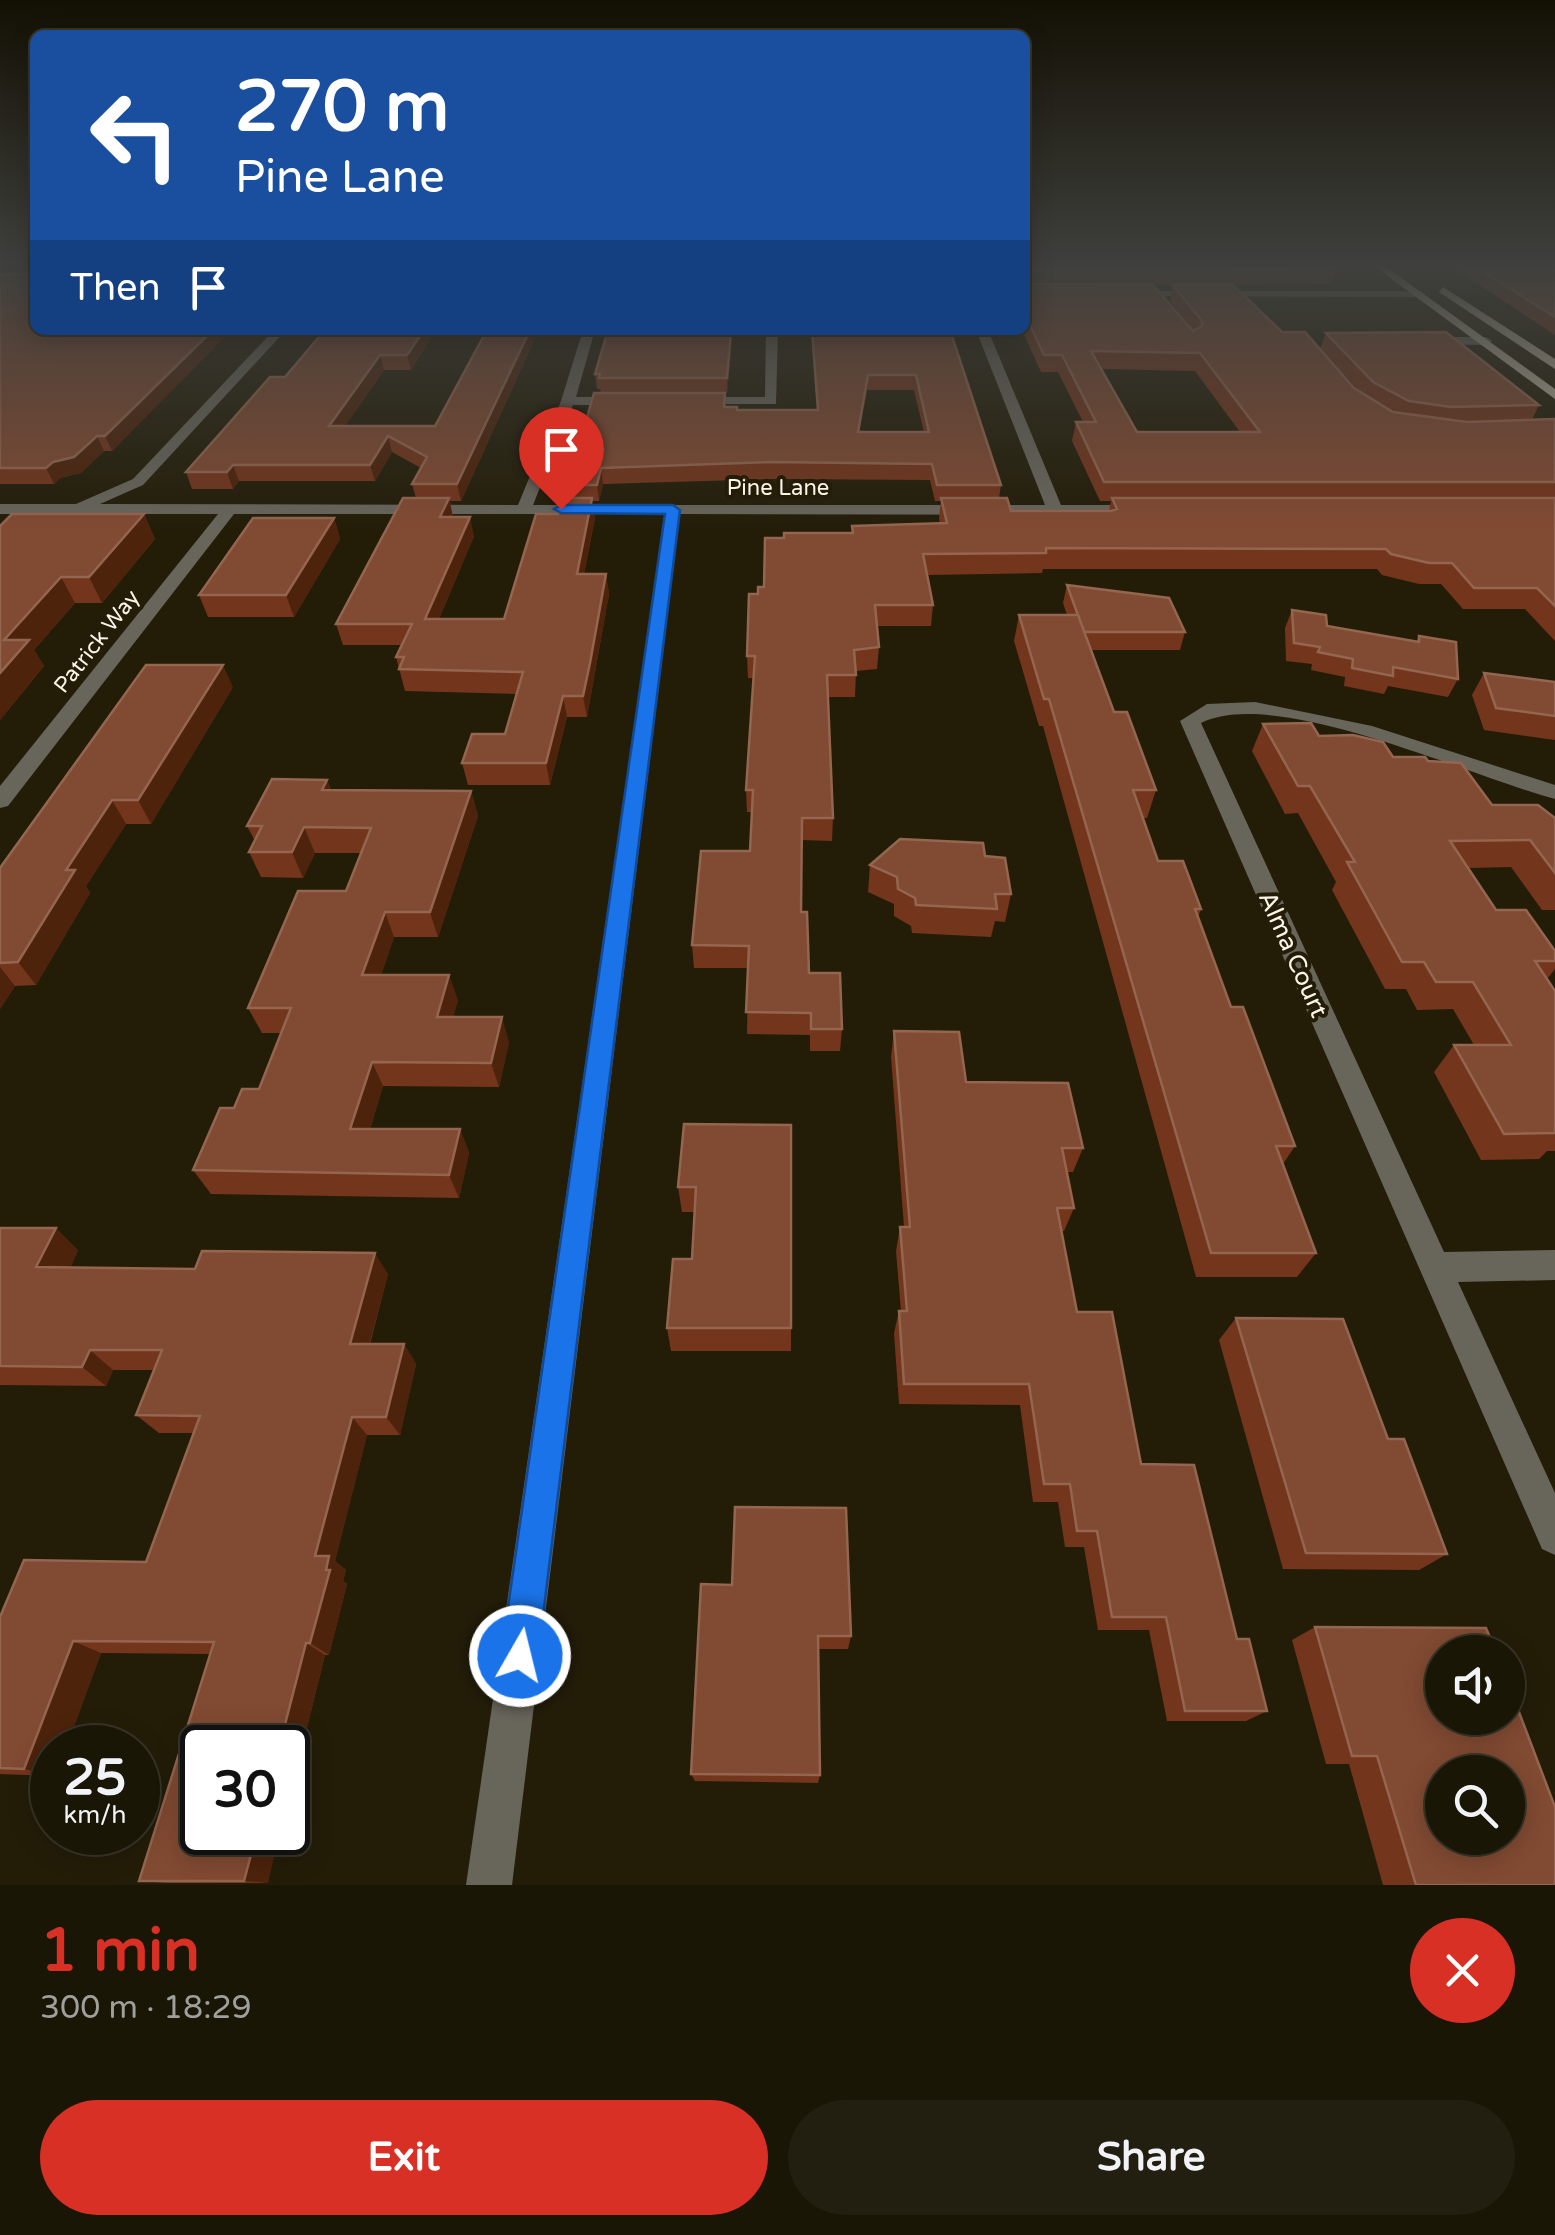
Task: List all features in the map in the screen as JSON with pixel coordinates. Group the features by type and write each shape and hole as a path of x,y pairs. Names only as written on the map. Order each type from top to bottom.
{"main road":[{"path":"1503,354 1555,395"}],"street":[{"path":"77,510 138,482 258,354"},
{"path":"524,509 568,401 582,354"},
{"path":"678,401 770,402 771,354"},
{"path":"992,354 1055,510"},
{"path":"568,401 642,401"},
{"path":"138,482 140,510"},
{"name":"Pine Lane","path":"0,510 1155,510"},
{"name":"Patrick Way","path":"0,801 229,510"},
{"path":"489,1885 673,510"},
{"name":"Alma Court","path":"1555,792 1382,735 1272,709 1246,704 1208,707 1190,720 1555,1536"},
{"path":"1437,1268 1555,1265"}],"building":[{"path":"0,354 189,354 105,436 97,436 74,457 53,462 46,468 0,468"},
{"path":"305,354 408,354 380,355 329,426 435,426 474,354 519,354 457,484 412,484 427,457 388,436 370,465 233,465 227,472 186,472 270,377 285,377"},
{"path":"601,354 729,354 727,378 599,378 600,374 595,374"},
{"path":"814,354 958,354 1001,485 937,485 932,464 771,462 601,468 597,485 568,485 594,393 725,393 724,407 818,410","holes":["868,375 916,375 929,432 858,432"]},
{"path":"1093,354 1137,432 1260,432 1201,354 1324,354 1354,388 1393,412 1467,422 1555,419 1555,482 1104,482 1076,422 1096,422 1062,355 1044,355"},
{"path":"1346,354 1474,354 1539,405 1451,407 1409,401 1373,382"},
{"path":"403,498 449,498 440,517 470,517 425,619 504,619 536,514 558,514 563,498 592,498 577,574 606,574 583,696 563,696 546,763 462,763 472,734 505,734 523,672 399,669 404,657 396,657 412,624 336,624"},
{"path":"941,498 1007,498 1011,511 1111,511 1117,509 1112,498 1555,498 1555,606 1537,588 1474,588 1452,563 1429,563 1391,554 1386,549 1046,548 1046,553 923,554 933,605 875,605 879,647 854,650 856,675 827,675 833,818 802,818 801,912 807,912 809,973 840,973 842,1029 811,1029 811,1013 746,1012 749,946 692,945 701,851 750,851 753,790 746,790 755,656 747,656 749,594 758,594 758,587 764,587 765,538 784,538 784,533 853,533 852,526 947,523"},
{"path":"12,514 144,514 89,577 61,577 4,640 29,640 0,673 0,526"},
{"path":"253,518 334,518 286,595 199,595"},
{"path":"1067,585 1169,598 1185,632 1084,632"},
{"path":"1292,610 1326,615 1327,626 1419,642 1419,636 1456,642 1458,679 1393,667 1393,676 1352,668 1353,659 1294,643"},
{"path":"1019,615 1078,615 1114,712 1127,712 1156,790 1133,790 1158,861 1183,861 1201,909 1195,909 1231,1007 1243,1007 1295,1146 1276,1146 1316,1253 1211,1253 1049,699 1044,699"},
{"path":"146,665 223,665 138,800 112,800 66,870 75,870 18,962 0,963 0,868"},
{"path":"1484,673 1555,682 1555,716 1496,708"},
{"path":"1311,723 1319,736 1353,735 1383,742 1393,757 1461,763 1492,805 1538,805 1555,818 1555,873 1530,840 1450,841 1496,910 1526,910 1555,951 1555,961 1535,961 1555,991 1555,1133 1504,1134 1454,1045 1511,1045 1473,982 1436,982 1424,962 1402,962 1347,862 1355,862 1310,786 1298,786 1263,724"},
{"path":"272,779 327,780 322,790 471,791 430,912 385,912 362,975 449,975 437,1017 502,1017 491,1063 372,1062 350,1129 460,1129 449,1175 193,1170 220,1108 234,1108 242,1089 259,1089 291,1008 248,1008 298,891 346,891 371,828 304,827 292,852 249,852 262,826 247,826"},
{"path":"900,839 983,843 985,856 1005,858 1011,894 995,894 997,909 916,905 915,898 898,889 897,877 870,865"},
{"path":"894,1031 959,1032 966,1082 1068,1083 1083,1148 1062,1148 1074,1208 1057,1208 1077,1312 1112,1312 1141,1464 1194,1465 1237,1639 1249,1639 1267,1711 1185,1711 1166,1617 1112,1617 1097,1531 1077,1531 1070,1484 1044,1484 1029,1384 904,1384 899,1311 907,1311 900,1227 910,1227"},
{"path":"684,1124 791,1125 791,1328 667,1328 673,1259 692,1259 696,1187 678,1187"},
{"path":"0,1228 56,1228 36,1267 195,1269 202,1251 375,1253 350,1344 404,1344 386,1417 352,1417 315,1556 329,1556 326,1570 330,1570 285,1725 188,1725 214,1642 73,1641 41,1725 30,1725 30,1753 24,1769 0,1768 0,1617 24,1560 146,1562 200,1416 136,1415 162,1350 90,1350 82,1367 0,1366"},
{"path":"1236,1318 1343,1319 1388,1439 1404,1439 1447,1554 1306,1553"},
{"path":"735,1507 846,1508 851,1636 818,1636 820,1775 691,1774 701,1584 732,1585"},
{"path":"1315,1627 1486,1628 1489,1635 1425,1635 1425,1735 1525,1735 1525,1728 1555,1807 1555,1885 1416,1885 1377,1756 1352,1756"},
{"path":"180,1750 180,1855 251,1855 244,1881 139,1881 147,1855 160,1855 160,1814"}],"route":[{"path":"520,1656 673,510 561,509"}]}
